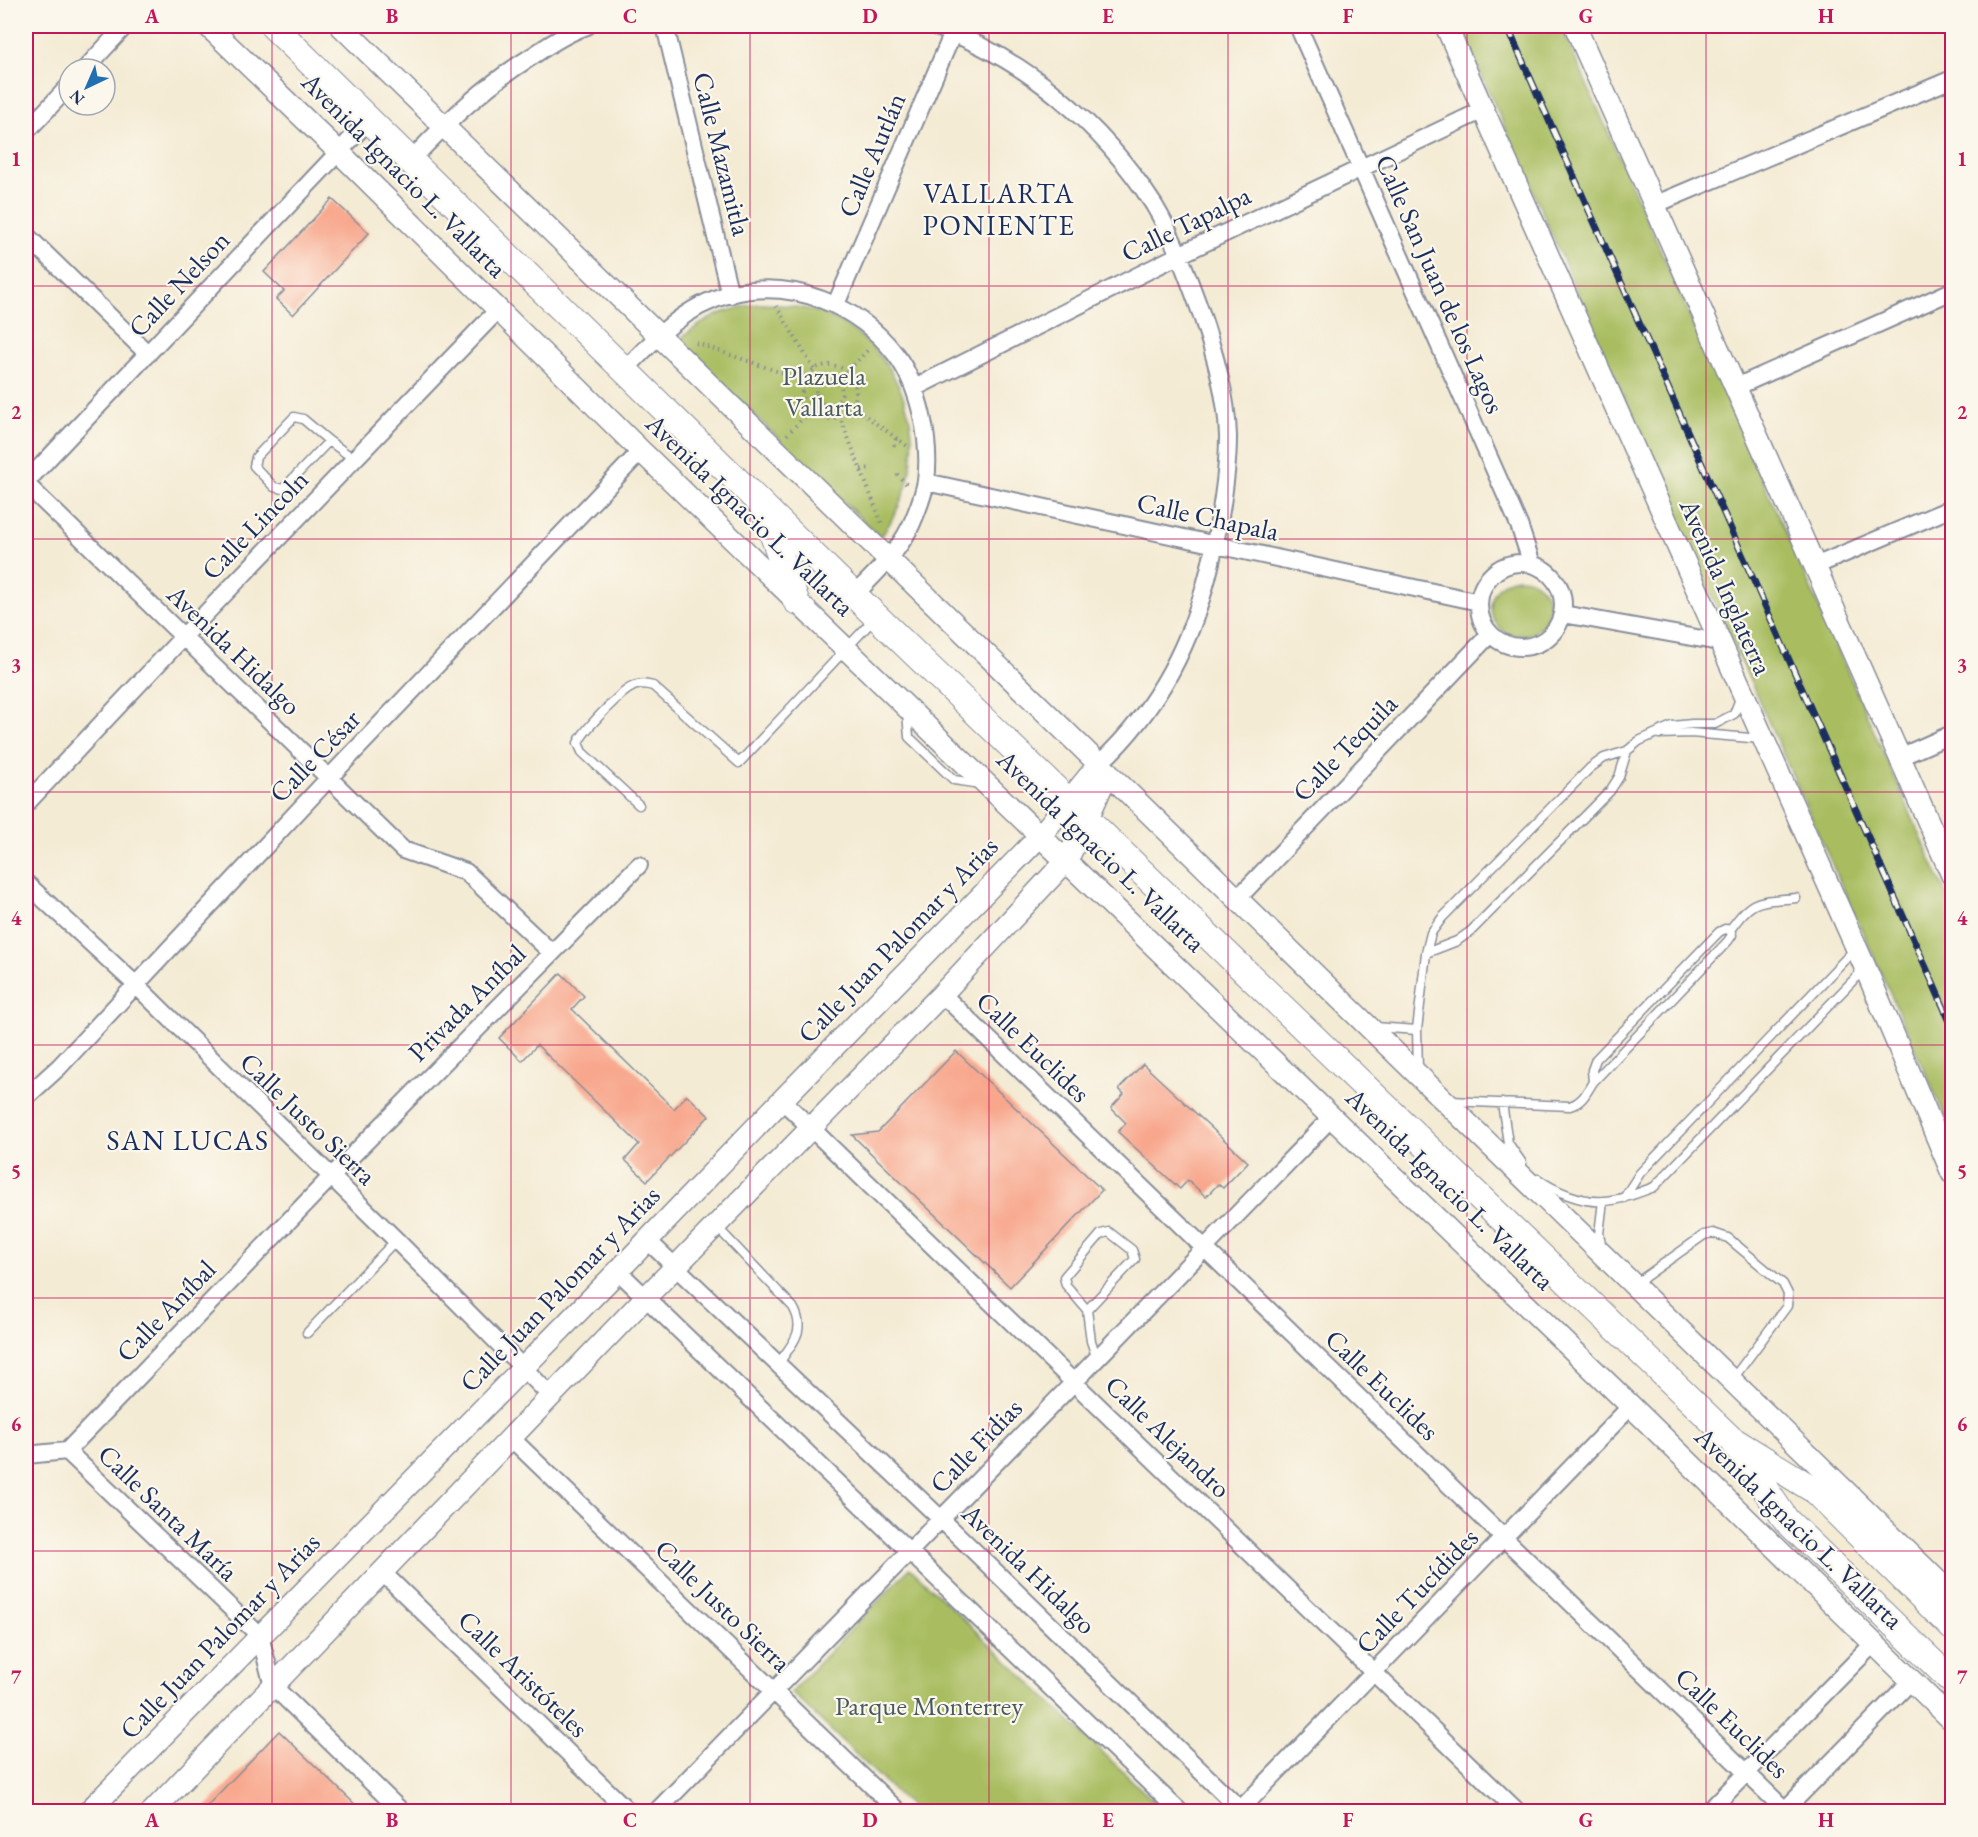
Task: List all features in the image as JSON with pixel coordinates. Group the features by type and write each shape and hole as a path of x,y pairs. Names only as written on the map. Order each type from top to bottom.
{"main road":[{"name":"Avenida Ignacio L. Vallarta","path":"279,28 369,120 854,596 1731,1439 1786,1520 1953,1681"},
{"path":"763,507 796,601"},
{"name":"Avenida Ignacio L. Vallarta","path":"1731,1439 1814,1490 1953,1627"}],"street":[{"path":"96,57 125,26"},
{"name":"Avenida Ignacio L. Vallarta","path":"208,26 339,152 641,451 1067,860 1953,1720"},
{"path":"341,26 1953,1595"},
{"path":"411,160 468,103 506,73 545,47 587,26"},
{"name":"Calle Mazamitla","path":"665,26 730,294"},
{"path":"152,1812 646,1297 942,994 1067,860 1087,820 1104,768 1149,707 1182,652 1202,600 1215,544 1224,487 1228,436 1211,342 1179,255 1155,207 1123,162 1084,118 1040,81 1001,57 954,29 934,26"},
{"name":"Calle San Juan de los Lagos","path":"1298,26 1519,525 1532,564"},
{"name":"Avenida Inglaterra","path":"1446,26 1856,947 1953,1173"},
{"path":"1575,26 1953,875"},
{"name":"Calle Autlán","path":"836,304 954,29"},
{"path":"1654,205 1953,78"},
{"path":"26,132 57,99"},
{"name":"Calle Tapalpa","path":"914,388 1179,255 1483,110"},
{"name":"Calle Nelson","path":"26,483 369,120"},
{"path":"26,235 148,354"},
{"path":"624,370 658,334 687,314 730,294 774,290 806,294 836,304 868,326 897,356 914,388 924,421 920,487 915,518 889,559 854,596"},
{"path":"1736,387 1953,291"},
{"name":"Calle Lincoln","path":"26,804 183,637 498,310"},
{"name":"Calle César","path":"26,1097 59,1067 329,778 641,451"},
{"name":"Avenida Hidalgo","path":"26,483 403,850 466,872 552,953"},
{"name":"Calle Chapala","path":"920,487 1215,544 1479,602"},
{"path":"1815,566 1953,508"},
{"path":"1520,562 1532,564 1544,569 1557,583 1563,601 1563,614 1550,637 1538,644 1526,647 1506,644 1490,634 1479,614 1481,590 1496,570 1507,564 1520,562"},
{"path":"1563,614 1719,642"},
{"name":"Calle Tequila","path":"1238,898 1490,634"},
{"path":"1900,757 1953,734"},
{"name":"Calle Juan Palomar y Arias","path":"88,1812 618,1271 1041,835 1068,802 1104,768"},
{"name":"Privada Aníbal","path":"331,1177 639,865"},
{"name":"Calle Justo Sierra","path":"26,882 135,984 551,1396"},
{"name":"Calle Euclides","path":"942,994 1785,1811"},
{"name":"Calle Alejandro","path":"782,1100 1518,1812"},
{"name":"Calle Fidias","path":"656,1812 1332,1117"},
{"name":"Calle Aníbal","path":"67,1451 331,1177"},
{"name":"Avenida Hidalgo","path":"647,1240 941,1519 1241,1811"},
{"path":"618,1271 1180,1812"},
{"name":"Calle Tucídides","path":"1241,1811 1631,1406"},
{"name":"Calle Justo Sierra","path":"511,1438 899,1812"},
{"path":"26,1455 67,1451"},
{"name":"Calle Santa María","path":"67,1451 260,1636"},
{"name":"Calle Aristóteles","path":"382,1572 629,1812"},
{"path":"260,1636 273,1686 402,1812"},
{"path":"1708,1812 1874,1643"},
{"path":"1785,1811 1912,1680"}],"lane":[{"path":"329,441 283,489 274,487 254,466 256,457 294,417 303,419 354,459"},
{"path":"639,805 582,752 578,743 582,733 630,688 642,684 654,686 739,763 876,617"},
{"path":"1418,1073 1417,1030 1426,953 1431,933 1442,918 1590,768 1604,758 1627,751 1639,741 1672,726 1715,724 1734,714 1741,693"},
{"path":"1652,734 1691,733 1762,739"},
{"path":"1426,953 1457,941 1471,930 1602,799 1619,777 1627,751"},
{"path":"1730,930 1749,905 1761,901 1796,898"},
{"path":"1593,1082 1592,1070 1596,1059 1719,932 1725,929 1730,930"},
{"path":"1446,1101 1570,1106 1583,1099 1593,1082 1728,941 1732,935 1730,930"},
{"path":"1624,1198 1640,1173 1856,947"},
{"path":"1502,1103 1508,1143 1520,1162 1554,1190 1603,1202 1624,1198 1654,1187 1865,968"},
{"path":"1370,1027 1417,1030"},
{"path":"1602,1253 1599,1234 1603,1202"},
{"path":"716,1226 793,1307 799,1317 796,1338 778,1364"},
{"path":"1087,1310 1135,1259 1132,1250 1109,1232 1101,1234 1064,1277 1066,1285 1087,1310 1091,1341 1097,1359"},
{"path":"1634,1284 1704,1235 1713,1233 1728,1238 1783,1284 1788,1294 1787,1306 1732,1380"},
{"path":"307,1333 396,1240"}],"path":[{"path":"780,300 772,300 814,369"},
{"path":"688,340 817,385"},
{"path":"837,382 875,342"},
{"path":"831,365 847,372 853,380 855,398 852,406 840,417 824,419 809,411 802,399 804,380 814,369 831,365"},
{"path":"824,380 837,382 842,394 835,404 827,406 819,402 815,394 817,385 824,380"},
{"path":"835,404 884,529"},
{"path":"852,406 919,454"},
{"path":"784,438 809,411"},
{"path":"894,446 896,438"},
{"path":"861,470 873,468"},
{"path":"897,474 920,487"}],"green space":[{"path":"1460,26 1561,26 1952,907 1952,1132 1659,477"},
{"name":"Plazuela Vallarta","path":"759,304 803,308 839,321 875,350 900,389 908,411 912,434 911,467 903,497 883,534 879,536 680,343 681,338 717,315"},
{"path":"1514,578 1526,578 1541,586 1549,601 1549,613 1541,628 1526,636 1514,636 1499,628 1491,613 1491,601 1499,586"},
{"name":"Parque Monterrey","path":"910,1568 1164,1811 915,1811 791,1692"}],"building":[{"path":"332,199 369,233 293,315 276,299 284,291 264,272"},
{"path":"561,973 584,996 572,1009 674,1109 687,1095 709,1116 647,1181 625,1160 639,1144 537,1045 522,1061 499,1038"},
{"path":"956,1051 1102,1190 1010,1287 852,1135 878,1132"},
{"path":"1143,1064 1248,1162 1223,1188 1218,1184 1206,1197 1188,1180 1180,1189 1118,1132 1126,1123 1111,1108 1124,1094 1119,1089"},
{"path":"279,1731 363,1812 201,1812"}],"railway":[{"path":"1507,26 1952,1026"}],"district":[{"name":"VALLARTA PONIENTE","path":"999,209"},
{"name":"SAN LUCAS","path":"188,1140"}]}
